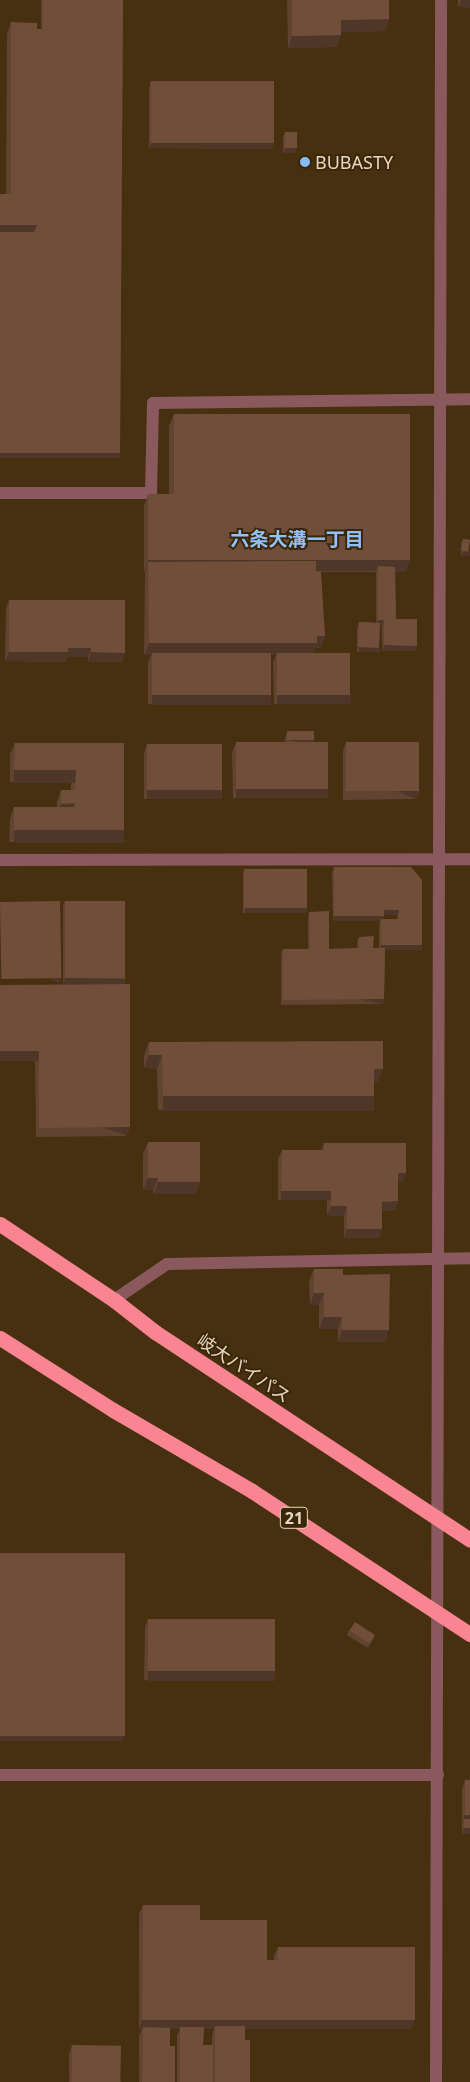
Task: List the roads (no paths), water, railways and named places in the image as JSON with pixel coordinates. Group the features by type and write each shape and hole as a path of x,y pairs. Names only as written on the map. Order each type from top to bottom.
{"highway":[{"name":"岐大バイパス","path":"0,1224 114,1300 155,1332 470,1540"},
{"name":"21","path":"0,1338 113,1410 252,1491 470,1634"}],"street":[{"path":"436,2082 441,0"},
{"path":"0,493 151,493 153,403 470,399"},
{"path":"0,860 470,859"},
{"path":"114,1300 167,1264 470,1258"},
{"path":"0,1775 438,1775"}],"place":[{"name":"BUBASTY","path":"305,162"}],"district":[{"name":"六条大溝一丁目","path":"297,540"}]}
